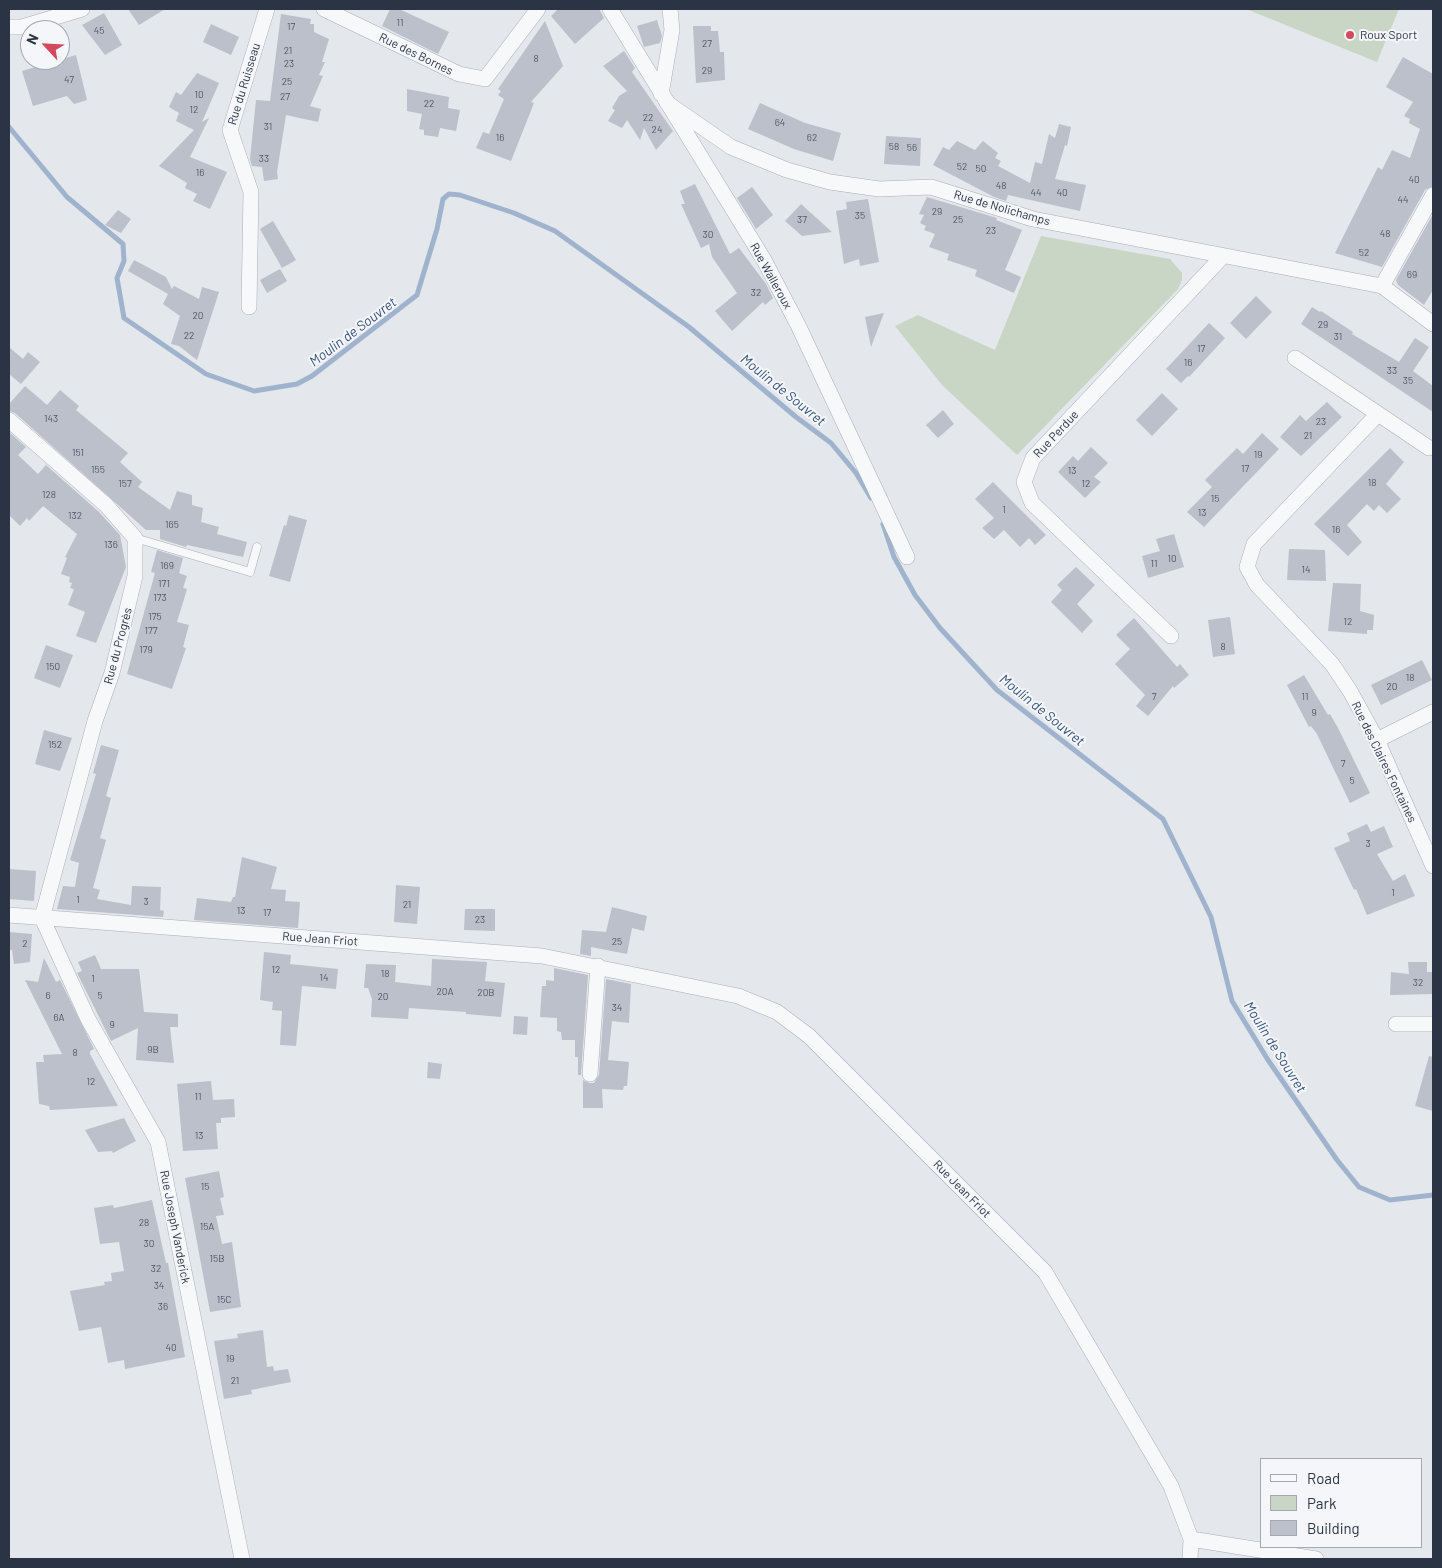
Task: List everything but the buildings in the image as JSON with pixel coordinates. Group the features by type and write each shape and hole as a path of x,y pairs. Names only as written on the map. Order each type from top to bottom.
{"street":[{"path":"9,27 22,27 82,9"},
{"name":"Rue du Ruisseau","path":"248,307 251,192 230,130 267,9"},
{"name":"Rue des Bornes","path":"324,9 459,74 485,79 538,9"},
{"name":"Rue Walleroux","path":"610,9 764,260 802,334 906,557"},
{"path":"664,99 672,30 670,9"},
{"name":"Rue de Nolichamps","path":"664,99 731,147 787,170 830,182 879,188 931,187 1033,219 1382,286"},
{"path":"1433,195 1382,286 1433,324"},
{"name":"Rue Perdue","path":"1171,636 1032,503 1024,482 1032,458 1223,256"},
{"path":"1295,358 1429,448"},
{"name":"Rue des Claires Fontaines","path":"1378,414 1254,544 1247,567 1257,585 1332,664 1350,691 1377,740 1433,866"},
{"path":"9,420 106,505 135,538"},
{"name":"Rue du Progrès","path":"42,918 95,721 112,673 135,576 135,538"},
{"path":"1377,740 1433,712"},
{"name":"Rue Jean Friot","path":"9,915 542,956 738,996 777,1012 809,1036 1045,1272 1171,1486 1191,1539 1190,1559"},
{"name":"Rue Joseph Vanderick","path":"42,918 88,1019 158,1142 242,1559"},
{"path":"590,1074 598,966"},
{"path":"1396,1024 1433,1024"},
{"path":"1191,1539 1316,1559"}],"lane":[{"path":"135,538 250,572 257,548"}],"green space":[{"name":"Roux Sport","path":"1246,9 1399,9 1377,62"},
{"path":"1041,236 1170,259 1182,273 1182,280 1178,289 1017,455 942,385 895,326 918,315 995,350"}],"waterway":[{"name":"Moulin de Souvret","path":"9,127 67,197 123,244 124,261 117,278 124,318 206,374 254,391 297,384 312,376 417,295 437,229 443,199 449,194 460,195 514,213 555,231 689,327 796,417 831,443 856,473 871,498"},
{"name":"Moulin de Souvret","path":"883,524 894,557 915,595 940,628 997,690 1163,819 1211,917 1232,1001 1268,1060 1337,1160 1359,1187 1390,1200 1433,1195"}],"place":[{"name":"Roux Sport","path":"1350,35"}]}
